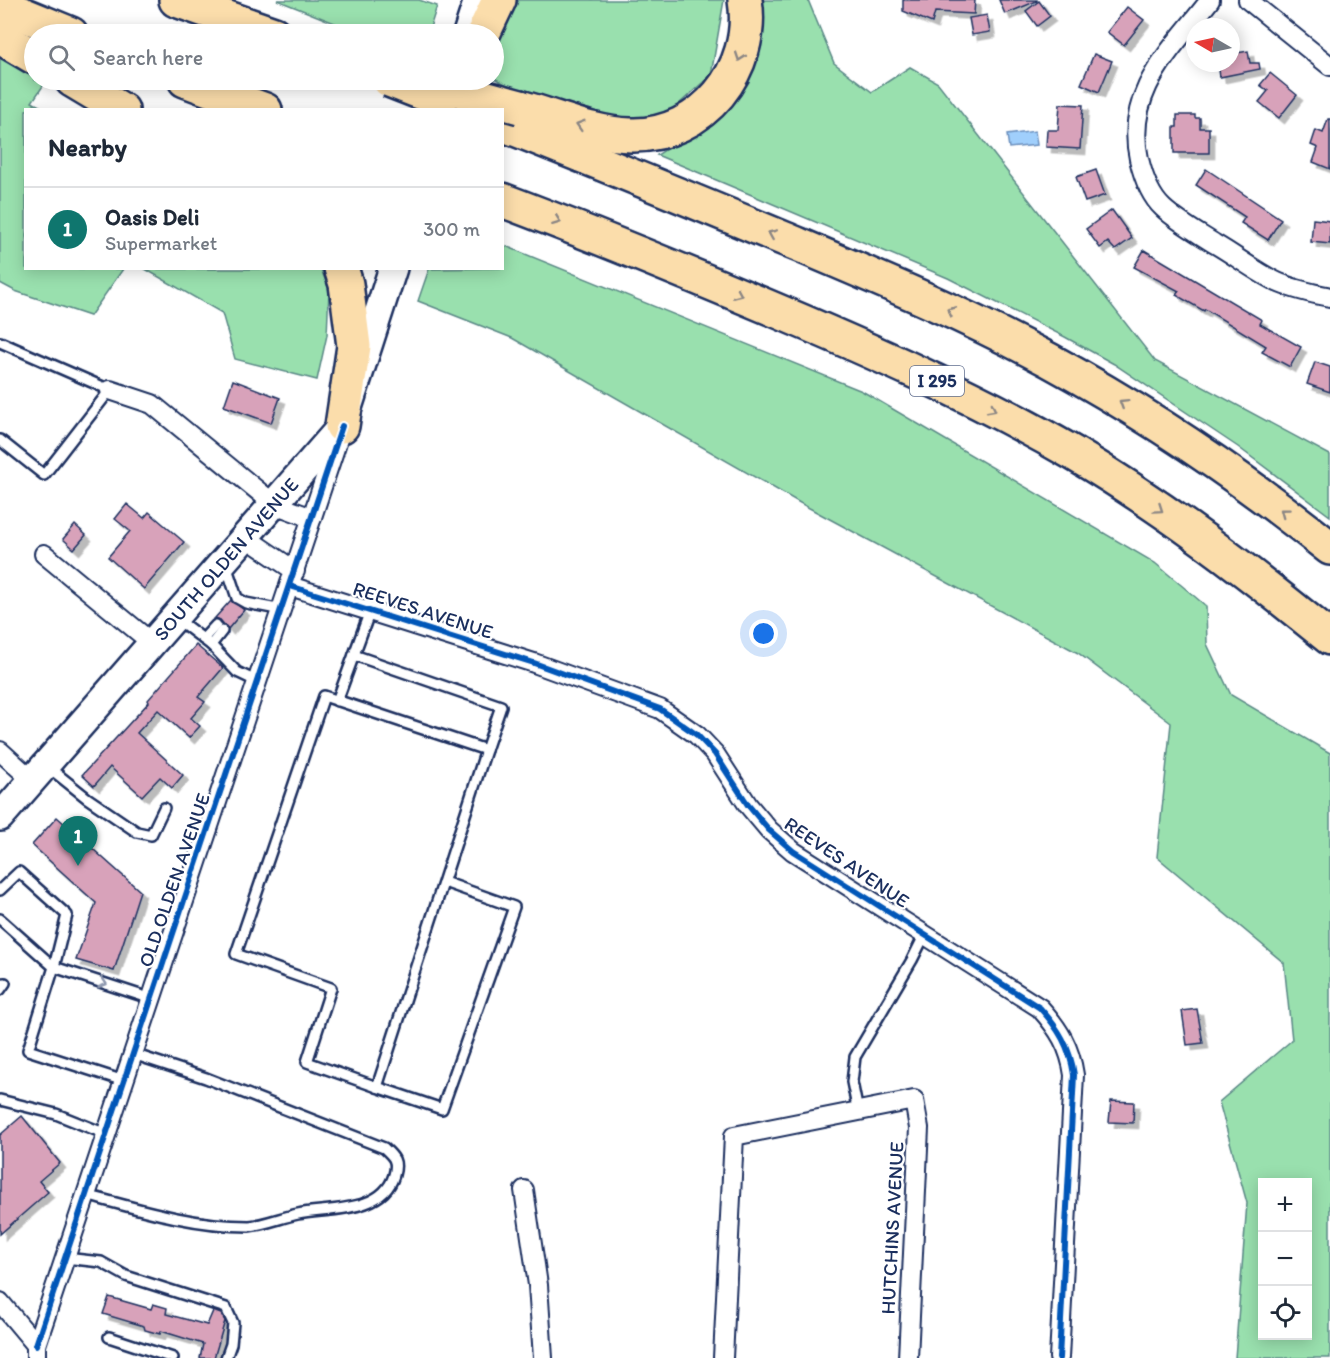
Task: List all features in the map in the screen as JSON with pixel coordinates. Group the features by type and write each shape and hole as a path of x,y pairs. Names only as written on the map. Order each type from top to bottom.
{"highway":[{"path":"176,0 245,24"},
{"path":"488,24 499,0"},
{"path":"510,119 631,135 650,134 672,128 690,119 707,107 722,91 734,72 742,53 746,33 746,0"},
{"path":"0,4 47,24"},
{"path":"0,37 24,51"},
{"path":"89,90 119,108"},
{"path":"212,90 260,108"},
{"path":"414,90 459,108"},
{"path":"445,90 485,108"},
{"path":"450,108 458,90"},
{"path":"510,119 639,178 881,279 993,331 1109,394 1193,447 1248,485 1330,548"},
{"name":"I 295","path":"504,201 613,242 875,352 1018,422 1128,487 1207,541 1330,638"},
{"path":"342,270 346,284 354,346 342,426"}],"main road":[{"path":"470,24 478,0"},
{"path":"444,108 450,90"},
{"name":"SOUTH OLDEN AVENUE","path":"0,817 342,426 392,270"}],"street":[{"path":"1210,0 1153,74 1138,108 1137,149 1151,194 1162,207 1181,222 1277,282 1304,292 1330,297"},
{"path":"1248,0 1330,66"},
{"path":"110,390 152,404 274,504 312,518"},
{"name":"OLD OLDEN AVENUE","path":"36,1351 342,426"},
{"name":"REEVES AVENUE","path":"245,537 293,578 370,611 534,663 660,709 697,735 715,754 748,805 769,830 793,851 1040,1008 1055,1024 1065,1041 1074,1075 1059,1358"},
{"path":"44,555 152,643"},
{"path":"0,751 39,772"},
{"name":"HUTCHINS AVENUE","path":"858,1112 914,1100 919,1128 908,1358"},
{"path":"723,1358 734,1136 858,1112"},
{"path":"524,1190 538,1286 543,1358"},
{"path":"0,1302 36,1351"}],"lane":[{"path":"0,342 110,390 44,475 0,440"},
{"path":"225,560 240,603 282,610"},
{"path":"337,700 370,611"},
{"path":"175,618 207,642 237,672 258,682"},
{"path":"207,642 219,628"},
{"path":"354,655 501,706 377,1087"},
{"path":"444,882 514,907 442,1108 307,1062 331,988 237,954 324,696 486,750"},
{"path":"39,772 87,798 137,832 151,835 164,808"},
{"path":"0,890 19,872 67,915 54,967 28,1050 124,1081"},
{"path":"0,918 54,967 152,999"},
{"path":"858,1112 852,1082 855,1057 925,934"},
{"path":"86,1195 201,1221 252,1226 297,1214 368,1203 384,1193 392,1183 397,1164 394,1157 384,1148 206,1078 133,1054"},
{"path":"0,1100 56,1114 106,1134"},
{"path":"65,1258 101,1262 126,1276 226,1308 233,1323 231,1344 226,1358"},
{"path":"109,1337 147,1354 173,1358"}],"green space":[{"path":"277,0 419,0 437,6 431,24 337,24"},
{"path":"519,0 724,0 711,75 669,113 616,121 536,100 504,83 504,26"},
{"path":"752,0 808,0 834,63 872,92 910,67 938,83 1155,361 1330,455 1330,516 1238,447 1114,364 1065,337 948,278 657,155 729,109 754,50"},
{"path":"0,56 24,69 24,90 40,90 32,102 43,108 24,108 24,270 122,270 90,316 15,291 0,283"},
{"path":"504,245 862,391 1155,563 1206,606 1207,644 1231,695 1330,753 1330,1358 1235,1358 1247,1203 1219,1102 1292,1040 1284,963 1157,857 1171,723 1078,653 800,503 512,338 418,301 429,270 504,270"},
{"path":"147,270 321,270 329,290 327,335 317,380 235,359 222,313"}],"water":[{"path":"1035,131 1037,145 1009,148 1007,135"}],"building":[{"path":"903,0 975,0 974,14 935,12 932,23 903,11"},
{"path":"999,0 1037,0 1037,1 1005,14"},
{"path":"1039,1 1050,16 1037,26 1026,11"},
{"path":"1127,7 1144,20 1124,45 1107,32"},
{"path":"987,15 990,32 972,35 969,18"},
{"path":"1248,51 1250,63 1259,63 1260,69 1220,77 1219,72 1240,72 1240,52"},
{"path":"1094,54 1112,61 1099,92 1081,84"},
{"path":"1270,73 1297,95 1279,118 1259,102 1268,91 1260,85"},
{"path":"1060,104 1083,105 1080,149 1046,147 1047,130 1058,130"},
{"path":"1177,115 1195,115 1195,118 1200,118 1200,128 1209,128 1209,153 1174,153 1174,127 1177,127"},
{"path":"1330,119 1330,169 1313,162 1318,148 1311,145 1316,130 1323,133"},
{"path":"1206,169 1281,219 1268,240 1241,223 1245,217 1196,185"},
{"path":"1096,170 1105,195 1085,202 1076,177"},
{"path":"1112,210 1132,238 1115,250 1108,242 1100,248 1086,229"},
{"path":"1313,219 1330,221 1330,244 1311,242"},
{"path":"1144,250 1262,320 1260,324 1301,347 1290,367 1262,352 1266,346 1205,309 1204,311 1176,295 1179,291 1134,267"},
{"path":"1315,362 1330,367 1330,392 1307,384"},
{"path":"233,380 280,398 271,423 224,406"},
{"path":"127,504 144,518 149,512 184,542 144,589 108,557 130,531 115,519"},
{"path":"75,525 86,535 74,549 63,539"},
{"path":"231,600 244,610 228,629 215,618"},
{"path":"196,645 223,668 198,697 205,702 191,718 200,726 189,738 158,710 137,733 183,775 172,788 160,777 142,796 110,767 94,786 82,775 149,702 148,700"},
{"path":"57,817 140,891 114,971 76,960 96,903 32,845"},
{"path":"1197,1009 1203,1043 1187,1045 1182,1011"},
{"path":"1111,1101 1134,1102 1133,1123 1109,1122"},
{"path":"22,1116 60,1163 39,1181 48,1192 0,1234 0,1135"},
{"path":"109,1297 151,1309 153,1304 167,1308 166,1314 207,1325 213,1311 221,1314 225,1321 214,1358 200,1358 203,1344 161,1331 160,1334 145,1330 144,1326 103,1314"}],"cycle path":[{"path":"36,1345 342,426"},
{"path":"290,586 534,663 660,709 697,735 715,754 748,805 769,830 793,851 1040,1008 1063,1039 1074,1075 1059,1358"}],"place":[{"name":"Oasis Deli","path":"78,866"}]}
